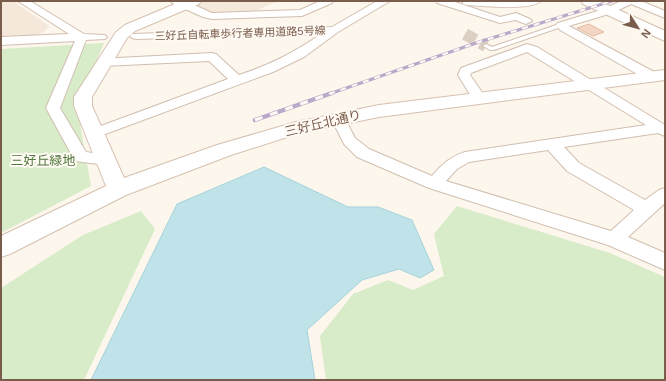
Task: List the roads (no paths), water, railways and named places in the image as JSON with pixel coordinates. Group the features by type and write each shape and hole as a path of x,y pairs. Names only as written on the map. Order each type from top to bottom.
{"street":[{"path":"23,1 82,37"},
{"path":"118,190 83,106 83,97 103,62 121,35 126,31 185,2 207,15 302,13 328,1"},
{"name":"三好丘自転車歩行者専用道路5号線","path":"136,36 334,30 385,1"},
{"path":"441,1 500,20 516,16 526,21"},
{"path":"468,2 501,5 536,1"},
{"path":"588,1 665,37"},
{"path":"629,1 608,11 562,25 564,28 658,75"},
{"path":"632,1 665,15"},
{"path":"254,14 274,4"},
{"path":"95,133 268,69 300,54 334,30"},
{"path":"82,37 53,108 81,157 106,160"},
{"path":"1,41 101,37"},
{"path":"479,98 464,75 466,72 527,48 533,50 662,130"},
{"path":"103,62 212,57 237,80"},
{"name":"三好丘北通り","path":"1,247 118,190 244,143 296,128 338,118 379,111 658,75"},
{"path":"338,118 349,141 363,153 435,184 614,239 665,262"},
{"path":"435,184 446,169 455,161 464,157 662,130"},
{"path":"553,145 573,167 646,209"},
{"path":"614,239 646,209 665,194"}],"lane":[{"path":"486,46 492,49 562,25"}],"water":[{"path":"264,167 348,207 378,207 412,220 434,270 420,278 399,269 362,280 307,330 315,380 91,380 177,204"}],"tunnel":[{"path":"465,34 486,46"}],"railway":[{"path":"329,94 479,42 612,1"},
{"path":"255,120 332,93"}],"park label":[{"name":"三好丘緑地","path":"43,160"}]}
